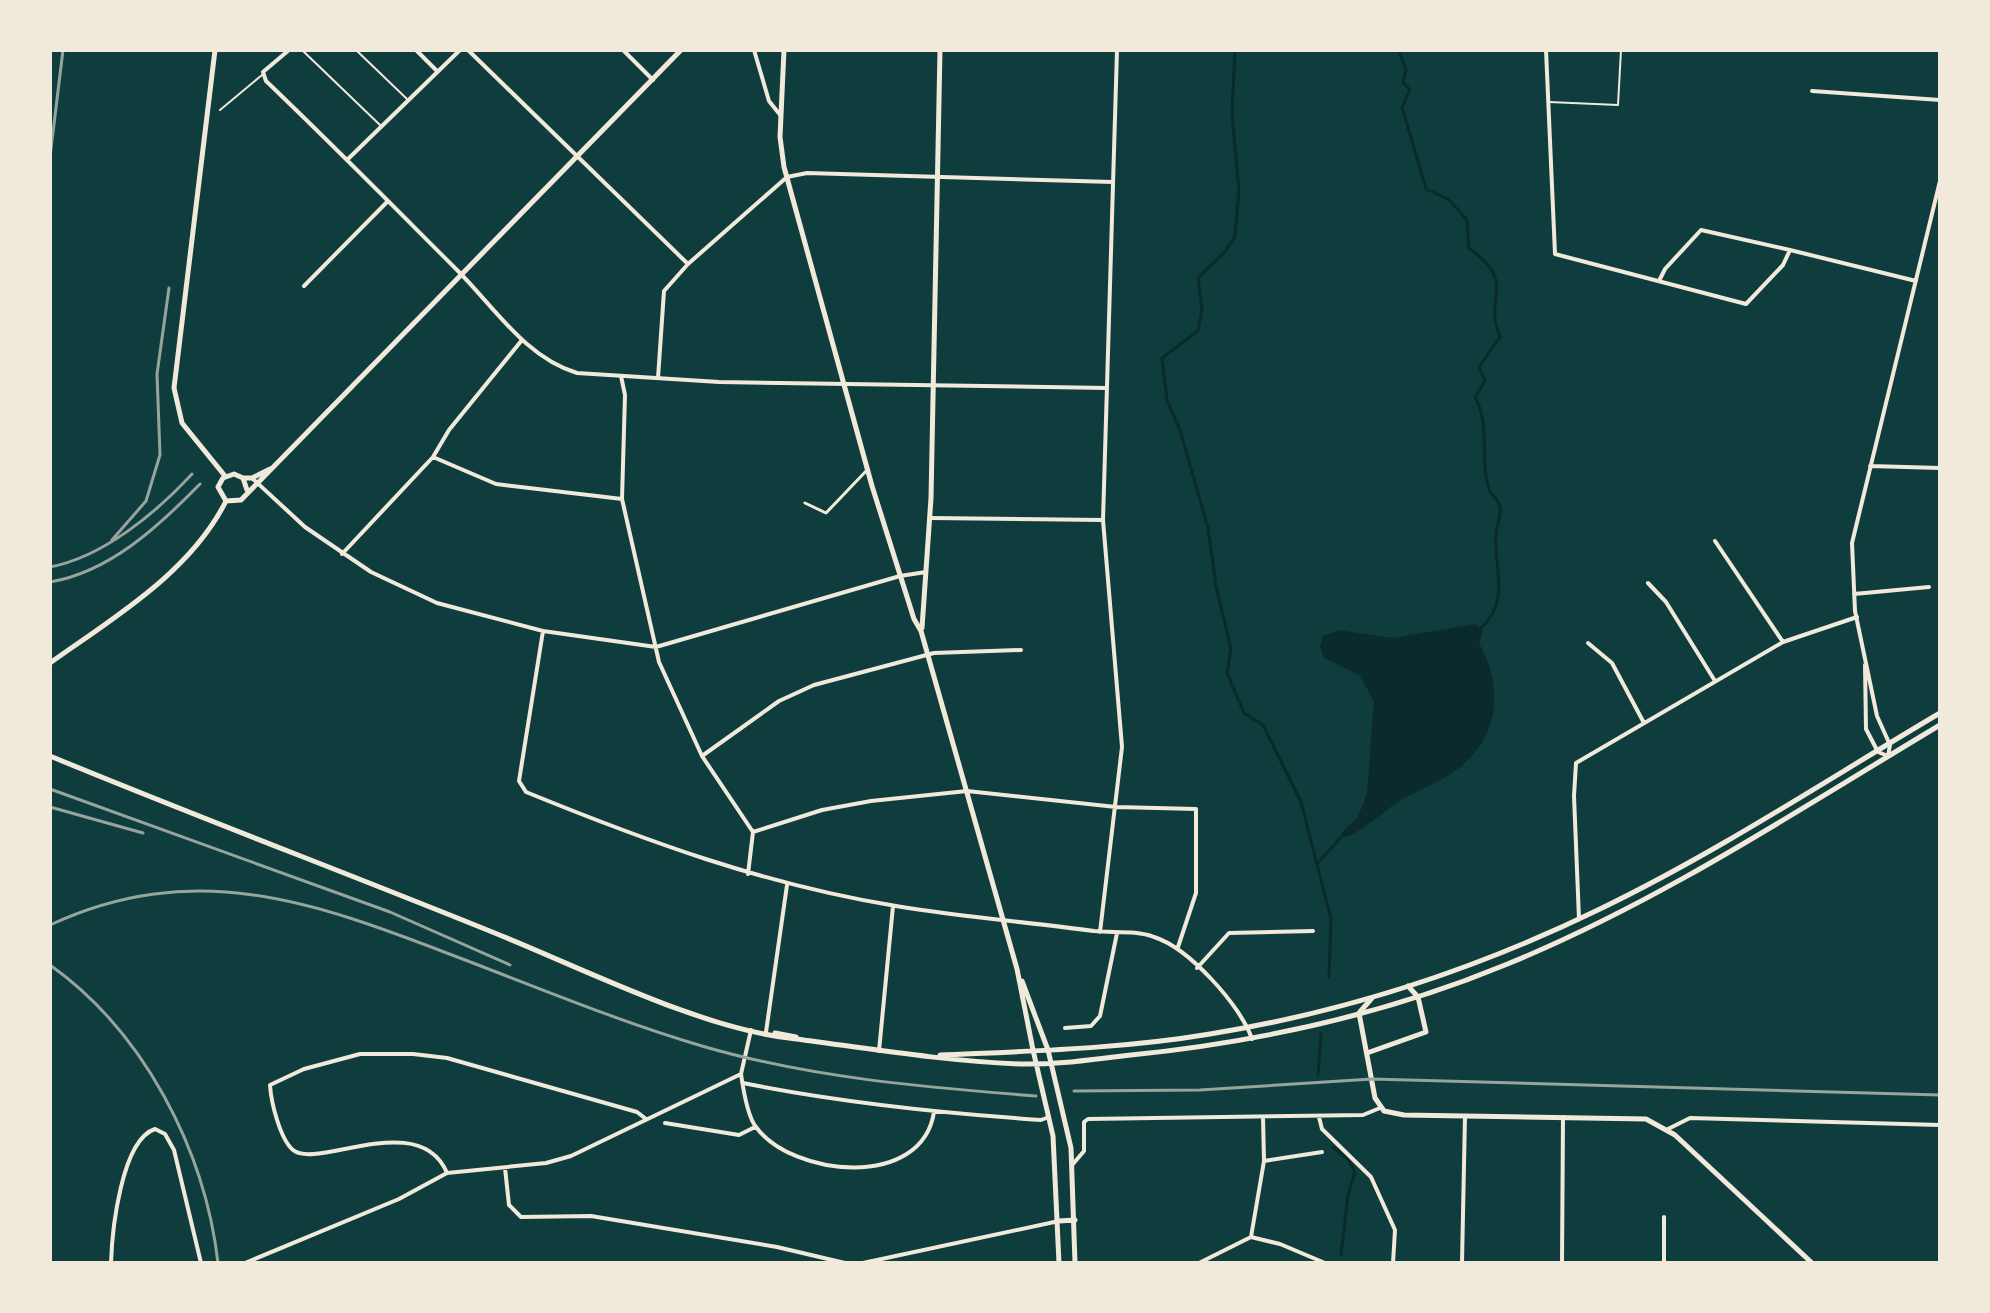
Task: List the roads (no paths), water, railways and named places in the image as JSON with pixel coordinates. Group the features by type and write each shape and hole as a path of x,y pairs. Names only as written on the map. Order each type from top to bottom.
{"street":[{"path":"215,50 174,388 182,423 225,476"},
{"path":"289,50 262,75 462,275 522,340 558,368 577,373 621,376 846,385 1107,388"},
{"path":"416,50 437,71"},
{"path":"348,159 460,50"},
{"path":"468,50 688,264"},
{"path":"623,50 653,80"},
{"path":"226,501 241,500 247,490 258,483 681,50"},
{"path":"754,50 769,101 781,116"},
{"path":"784,50 781,151 868,469 900,576 928,654 1017,969 1048,1114 1060,1263"},
{"path":"921,631 930,518 940,50"},
{"path":"1100,932 1122,756 1122,714 1103,520 1117,50"},
{"path":"1546,50 1555,254 1749,304 1783,265 1790,250"},
{"path":"1812,91 1940,100"},
{"path":"658,378 664,291 688,264 787,177 807,173 1113,182"},
{"path":"1888,756 1889,743 1878,722 1865,665 1854,594 1852,543 1940,181"},
{"path":"304,286 388,201"},
{"path":"1933,208 1940,209"},
{"path":"1658,282 1665,269 1701,230 1916,281"},
{"path":"342,554 433,457 449,430 522,340"},
{"path":"621,376 625,395 622,499 659,662 702,756 753,832 748,874"},
{"path":"433,457 496,484 622,499"},
{"path":"226,501 218,487 225,476 234,474 252,478 274,466"},
{"path":"1870,466 1940,468"},
{"path":"805,503 826,513 868,469"},
{"path":"243,478 247,490"},
{"path":"252,478 305,527 342,554 437,603 543,631 656,647 900,576 928,572"},
{"path":"50,663 168,574 213,525 226,501"},
{"path":"930,518 1103,520"},
{"path":"1715,541 1783,642"},
{"path":"1648,583 1666,602 1715,681"},
{"path":"1854,594 1929,587"},
{"path":"1579,919 1574,796 1576,763 1783,642 1857,617"},
{"path":"543,631 521,788 616,829 787,885 893,906 1004,923 1152,936 1178,948 1244,1016 1252,1039"},
{"path":"1588,643 1612,663 1644,723"},
{"path":"702,756 779,701 808,688 928,654 1021,650"},
{"path":"1865,665 1866,729 1877,750 1888,756"},
{"path":"919,1056 1171,1040 1248,1027 1408,986 1579,919 1662,877 1940,713"},
{"path":"50,756 180,811 661,1001 751,1029 879,1052 1053,1064 1252,1039 1418,997 1505,965 1624,910 1940,725"},
{"path":"753,832 822,810 871,801 967,791 1116,807 1196,809 1196,893 1178,948"},
{"path":"768,1033 787,885"},
{"path":"879,1052 893,906"},
{"path":"1197,968 1229,933 1313,931"},
{"path":"1065,1028 1094,1023 1101,1011 1117,933"},
{"path":"1017,969 1053,1064 1064,1111 1073,1164 1075,1263"},
{"path":"1367,1053 1424,1034 1427,1026 1418,997 1408,986"},
{"path":"1377,996 1359,1013 1380,1108"},
{"path":"751,1029 741,1074 755,1127 801,1156 828,1164 872,1168 892,1162 919,1146 929,1131 934,1112"},
{"path":"447,1173 432,1153 402,1144 361,1143 313,1155 300,1154 287,1142 270,1085 304,1069 360,1054 413,1054 447,1058 637,1112 646,1119"},
{"path":"245,1263 399,1199 447,1173 560,1160 741,1074"},
{"path":"743,1083 811,1097 934,1112 1041,1120 1048,1114"},
{"path":"1073,1164 1084,1151 1084,1122 1088,1119 1363,1115 1380,1108 1397,1115 1646,1119 1668,1129 1812,1263"},
{"path":"1318,1116 1322,1129 1371,1177 1395,1230 1393,1263"},
{"path":"1462,1263 1465,1116"},
{"path":"1251,1237 1264,1161 1263,1117"},
{"path":"1562,1263 1563,1117"},
{"path":"1668,1129 1690,1118 1940,1125"},
{"path":"665,1123 739,1135 755,1127"},
{"path":"111,1263 115,1217 125,1176 140,1140 155,1129 165,1134 174,1150 201,1263"},
{"path":"1264,1161 1322,1152"},
{"path":"505,1168 509,1205 521,1217 591,1216 777,1247 845,1263"},
{"path":"1664,1217 1664,1263"},
{"path":"863,1263 1075,1220"},
{"path":"1199,1263 1251,1237 1280,1244 1325,1263"}],"lane":[{"path":"302,50 381,126"},
{"path":"356,50 408,100"},
{"path":"1548,102 1618,105 1621,50"},
{"path":"220,110 262,75"}],"water":[{"path":"1475,624 1483,631 1479,643 1493,682 1494,701 1492,720 1475,753 1442,779 1398,802 1355,833 1341,838 1342,832 1358,817 1367,793 1374,701 1359,675 1324,658 1320,647 1323,636 1339,630 1393,638"}],"waterway":[{"path":"1235,50 1232,114 1239,191 1235,236 1225,252 1198,278 1202,309 1198,331 1162,358 1167,400 1180,430 1208,528 1216,586 1231,649 1227,673 1244,713 1263,725 1301,802 1331,919 1329,977"},
{"path":"1398,50 1406,69 1403,82 1410,90 1402,107 1426,189 1448,199 1467,220 1469,248 1484,261 1496,281 1495,310 1500,337 1479,367 1485,381 1475,397 1483,419 1486,478 1500,508 1496,535 1499,585 1495,608 1480,629"},
{"path":"1317,864 1341,837"},
{"path":"1318,1075 1321,1034"},
{"path":"1333,1147 1348,1159 1355,1172 1348,1195 1341,1255"}],"railway":[{"path":"50,157 63,50"},
{"path":"112,540 146,501 160,455 157,374 169,288"},
{"path":"50,567 70,562 109,543 162,504 192,474"},
{"path":"50,582 72,577 113,558 168,516 200,484"},
{"path":"50,789 390,912 510,965"},
{"path":"50,807 143,833"},
{"path":"50,925 103,905 154,894 204,891 253,895 351,919 639,1026 743,1057 868,1080 1036,1096"},
{"path":"50,965 84,992 114,1024 141,1059 164,1097 184,1137 199,1178 211,1220 218,1263"},
{"path":"1074,1091 1200,1090 1372,1079 1940,1095"}]}
